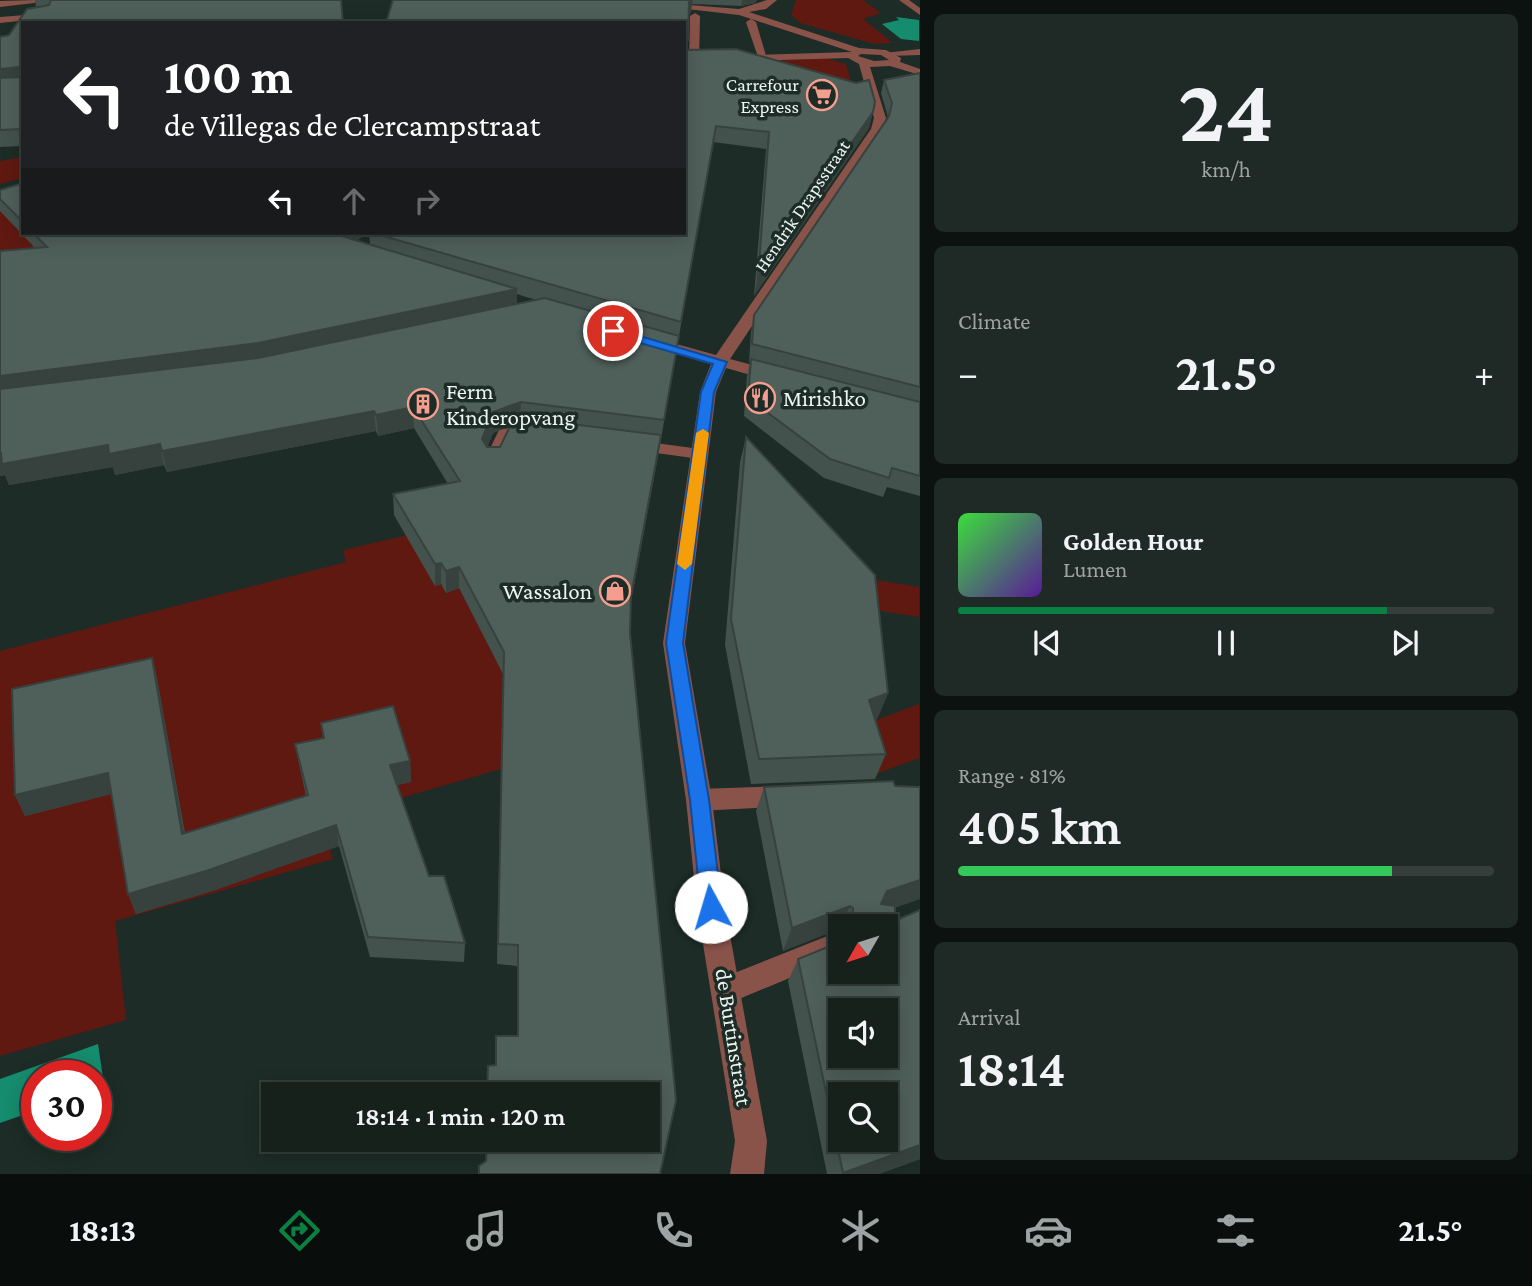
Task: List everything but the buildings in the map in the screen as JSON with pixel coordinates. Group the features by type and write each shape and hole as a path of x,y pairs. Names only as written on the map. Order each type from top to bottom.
{"street":[{"path":"0,4 34,0"},
{"path":"0,20 47,19 50,8 43,0"},
{"path":"660,5 727,9 763,7 773,0"},
{"path":"903,0 919,12"},
{"path":"727,9 826,38 858,56"},
{"path":"695,16 689,60 858,56 890,58 919,52"},
{"path":"751,22 763,57"},
{"name":"Hendrik Drapsstraat","path":"720,362 877,129 880,118 858,56"},
{"path":"890,58 919,72"},
{"path":"638,339 796,382"},
{"name":"de Burtinstraat","path":"720,362 708,392 674,643 699,800 711,907 751,1141 747,1174"},
{"path":"493,461 505,434 520,430 547,433"},
{"path":"614,442 700,454"},
{"path":"699,800 809,795"},
{"path":"727,990 828,949"}],"shaded area":[{"path":"796,0 863,0 881,13 863,19 893,43 874,44 800,23 791,15"},
{"path":"896,17 919,20 919,41 901,39 882,24 899,20"},
{"path":"826,58 846,64 854,91 755,61"},
{"path":"21,157 21,179 0,184 0,161"},
{"path":"0,210 21,228 21,235 29,235 61,263 0,270"},
{"path":"429,530 494,656 503,654 501,769 321,821 333,859 115,921 126,1020 0,1056 0,651 346,562 343,550"},
{"path":"785,565 919,587 919,617 812,600"},
{"path":"919,704 919,758 876,774 825,739"},
{"path":"98,1044 100,1060 53,1060"},
{"path":"21,1072 21,1116 0,1123 0,1079"}],"slow traffic":[{"path":"685,564 703,433"}],"place":[{"name":"Carrefour Express","path":"822,95"},
{"name":"Mirishko","path":"760,398"},
{"name":"Ferm Kinderopvang","path":"423,404"},
{"name":"Wassalon","path":"615,591"}],"route":[{"path":"613,331 720,362 708,392 674,643 699,800 711,907"}]}
